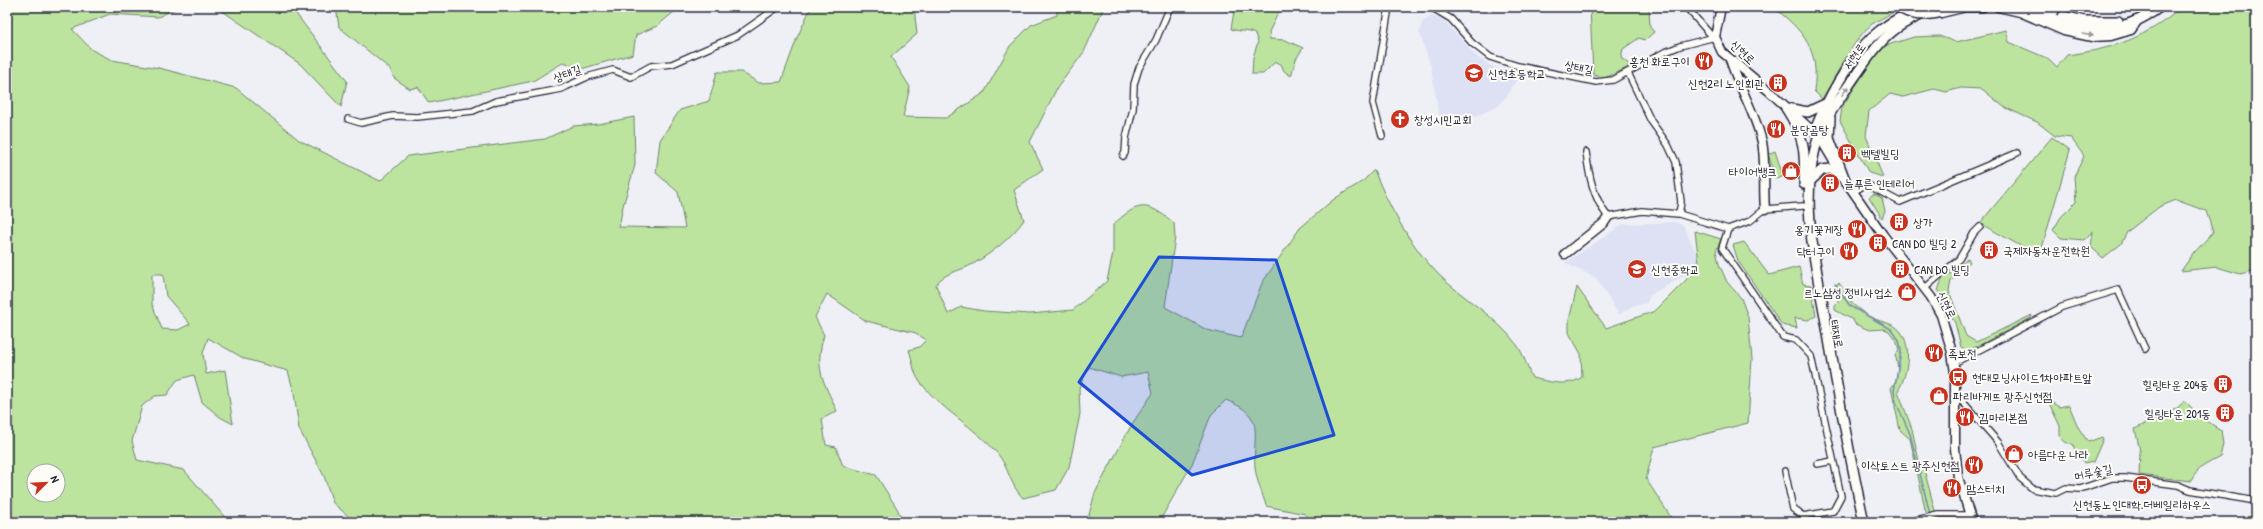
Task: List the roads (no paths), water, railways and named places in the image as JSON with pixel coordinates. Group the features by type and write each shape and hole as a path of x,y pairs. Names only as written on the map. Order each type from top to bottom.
{"main road":[{"name":"신현로","path":"1721,7 1715,37 1722,52 1817,135 1853,192 1925,288 1941,315 1954,363 1955,448 1958,477 1971,518"},
{"path":"1897,7 1921,17 1943,10 1966,7 1983,7"},
{"name":"서현로","path":"1813,149 1828,107 1863,47 1871,38 1900,17 1923,7"},
{"path":"1998,7 2020,12 2064,31 2092,37 2111,36 2131,30 2138,20"},
{"path":"2025,7 2077,27 2106,29 2127,25 2160,7"},
{"path":"2042,7 2052,9 2084,21 2107,23 2126,19 2144,12 2151,7"},
{"name":"서현로","path":"1828,107 1884,36 1910,19 1943,10"},
{"path":"1729,58 1737,81 1746,94 1762,143 1765,209"},
{"path":"1746,94 1756,81"},
{"path":"1786,108 1808,112 1828,107 1829,138 1845,180"},
{"path":"1786,108 1798,126 1803,140 1806,184 1803,206 1809,241"},
{"name":"태재로","path":"1813,149 1806,184 1809,241 1860,522"},
{"path":"1806,184 1822,170 1831,169 1845,180"},
{"name":"태재로","path":"1806,184 1810,231 1848,449 1864,522"},
{"path":"1565,254 1604,223 1608,218"}],"street":[{"name":"상태길","path":"348,119 361,123 393,116 417,117 473,111 496,101 561,89 587,77 613,70 631,77 651,66 672,64 738,35 778,7"},
{"path":"1123,156 1125,153 1126,138 1135,97 1134,84 1140,68 1156,40 1170,7"},
{"path":"1382,136 1373,103 1389,7"},
{"name":"상태길","path":"1432,7 1451,19 1472,43 1490,57 1518,66 1596,82 1614,80 1680,46 1715,37"},
{"path":"1686,7 1710,34 1715,37"},
{"path":"1628,73 1651,121 1668,145 1676,162 1681,202 1679,214"},
{"path":"1586,152 1589,176 1599,205 1608,218 1642,210 1679,214 1728,229 1750,221 1765,209 1803,206"},
{"path":"1853,192 1866,184 1900,202 2017,153"},
{"path":"1925,288 1959,259 1974,233 1980,227"},
{"path":"1728,229 1722,248 1783,337 1796,340 1811,356 1841,496 1833,511 1803,516 1793,509 1785,471"},
{"path":"1954,363 2062,307 2118,290 2145,349"},
{"name":"머루숯길","path":"1955,394 1998,442 2020,478 2032,489 2056,493 2066,488 2080,489 2112,478 2125,478 2178,485 2190,490 2256,501"},
{"path":"1817,464 1833,460"},
{"path":"1908,522 1938,515 1971,518"}],"waterway":[{"path":"1835,284 1850,306 1891,329 1899,340 1901,351 1894,391 1896,402 1910,434 1932,522"}],"place":[{"name":"홍천 화로구이","path":"1704,61"},
{"name":"신현초등학교","path":"1474,73"},
{"name":"신현2리 노인회관","path":"1778,83"},
{"name":"창성시민교회","path":"1400,119"},
{"name":"분당곰탕","path":"1776,129"},
{"name":"벡텔빌딩","path":"1847,153"},
{"name":"타이어뱅크","path":"1791,171"},
{"name":"늘푸른 인테리어","path":"1830,183"},
{"name":"상가","path":"1899,222"},
{"name":"옹기꽃게장","path":"1857,229"},
{"name":"CAN DO 빌딩 2","path":"1878,243"},
{"name":"국제자동차운전학원","path":"1989,250"},
{"name":"닥터구이","path":"1849,251"},
{"name":"신현중학교","path":"1637,269"},
{"name":"CAN DO 빌딩","path":"1900,269"},
{"name":"르노삼성 정비사업소","path":"1907,292"},
{"name":"족보전","path":"1934,353"},
{"name":"현대모닝사이드1차아파트앞","path":"1958,377"},
{"name":"힐링타운 204동","path":"2223,384"},
{"name":"파리바게뜨 광주신현점","path":"1939,396"},
{"name":"힐링타운 201동","path":"2225,413"},
{"name":"김마리본점","path":"1965,417"},
{"name":"아름다운 나라","path":"2014,454"},
{"name":"이삭토스트 광주신현점","path":"1974,465"},
{"name":"신현동노인대학.더베일리하우스","path":"2142,485"},
{"name":"맘스터치","path":"1952,488"}]}
